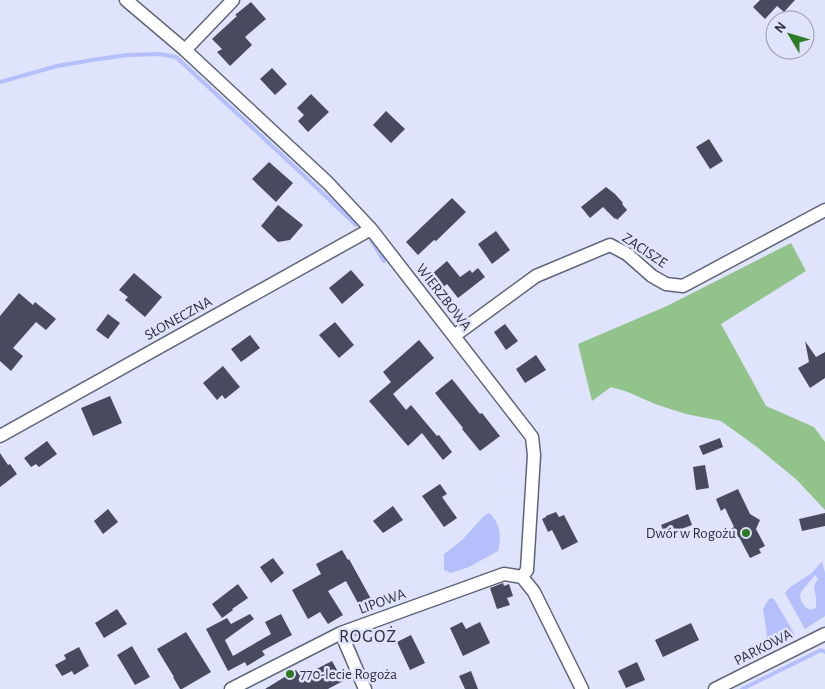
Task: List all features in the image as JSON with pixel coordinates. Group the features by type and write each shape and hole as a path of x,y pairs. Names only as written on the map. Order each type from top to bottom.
{"street":[{"name":"WIERZBOWA","path":"126,0 185,50 328,183 371,229 532,437 534,454 527,570 522,577"},
{"path":"185,50 233,0"},
{"name":"ZACISZE","path":"454,336 536,276 610,245 627,254 652,276 666,284 683,286 825,210"},
{"name":"SŁONECZNA","path":"0,436 371,229"},
{"name":"LIPOWA","path":"231,689 341,633 504,574 522,577"},
{"path":"522,577 534,592 582,689"},
{"path":"341,633 365,689"},
{"name":"PARKOWA","path":"715,689 825,634"}],"green space":[{"path":"791,243 806,271 721,324 766,406 814,427 825,442 825,510 797,480 757,447 721,421 686,414 611,387 592,401 578,344 667,306"}],"water":[{"path":"489,513 498,525 500,541 498,551 469,567 451,573 444,570 444,554 462,540"},
{"path":"822,561 825,573 825,616 805,629 785,593 789,588 812,573","holes":["815,575 818,579 814,586 816,608 810,610 802,602 800,595"]},
{"path":"771,598 774,599 795,635 780,644 769,646 763,609"}],"building":[{"path":"760,0 795,0 786,10 782,10 777,6 773,10 765,10 765,19 753,7"},
{"path":"251,2 266,19 245,37 252,45 230,66 217,52 222,49 212,39 237,16 235,15"},
{"path":"272,68 287,84 275,95 260,79"},
{"path":"311,94 329,112 308,132 298,121 304,115 297,108"},
{"path":"386,111 405,129 391,143 373,125"},
{"path":"709,139 723,161 710,169 696,147"},
{"path":"269,162 293,183 276,202 252,179"},
{"path":"606,187 615,194 627,210 617,220 603,207 590,218 581,207"},
{"path":"452,198 466,212 436,241 434,240 418,255 406,242"},
{"path":"278,205 303,225 290,240 278,242 261,226"},
{"path":"496,231 510,250 492,264 478,244"},
{"path":"447,261 460,277 470,270 472,273 478,268 485,277 458,298 447,284 436,293 425,280"},
{"path":"351,270 364,285 342,304 329,288"},
{"path":"134,273 162,297 145,317 125,300 128,297 119,290"},
{"path":"19,293 33,305 35,302 56,319 46,330 36,322 13,348 23,356 11,371 0,361 0,316"},
{"path":"108,314 120,323 108,339 96,330"},
{"path":"335,322 354,345 339,358 319,335"},
{"path":"505,324 518,341 506,350 494,332"},
{"path":"250,335 260,348 241,362 231,349"},
{"path":"419,340 434,358 393,394 406,410 411,405 452,452 443,460 422,433 408,446 369,401 391,382 383,372"},
{"path":"805,341 816,357 825,352 825,378 810,388 798,368 809,362"},
{"path":"536,355 546,370 525,383 516,369"},
{"path":"223,366 240,387 225,399 222,395 217,400 203,383"},
{"path":"452,379 500,436 480,451 435,393"},
{"path":"110,396 122,423 93,436 81,408"},
{"path":"720,438 723,447 703,455 699,446"},
{"path":"47,441 57,454 39,467 36,464 31,467 24,458"},
{"path":"0,453 17,474 0,487"},
{"path":"705,465 709,488 696,490 693,467"},
{"path":"440,484 447,494 442,497 457,518 444,527 422,496"},
{"name":"Dwór w Rogożu","path":"738,489 750,514 760,520 756,529 765,546 759,549 761,553 750,558 739,537 735,539 731,529 734,527 725,508 721,511 716,499"},
{"path":"393,506 403,520 383,533 373,521"},
{"path":"108,509 118,522 103,534 94,521"},
{"path":"556,512 559,517 564,515 578,542 562,550 552,530 548,532 542,519"},
{"path":"825,513 825,526 802,531 799,519"},
{"path":"688,514 692,525 665,535 661,525"},
{"path":"342,550 371,599 359,605 346,581 328,591 343,615 328,624 320,612 308,619 292,590 321,574 316,564"},
{"path":"273,558 284,573 271,583 260,567"},
{"path":"503,583 504,586 509,584 513,596 507,598 510,605 497,609 490,588"},
{"path":"238,584 248,598 222,618 212,604"},
{"path":"117,609 127,624 104,638 95,623"},
{"path":"250,614 254,619 225,640 233,656 271,634 265,622 281,614 292,635 262,651 265,655 247,666 245,662 228,671 206,629 227,618 231,624"},
{"path":"462,622 466,629 480,622 490,643 463,656 450,628"},
{"path":"691,623 699,640 663,657 655,640"},
{"path":"186,632 211,672 180,689 157,649"},
{"path":"411,635 425,663 410,670 397,642"},
{"path":"132,646 150,677 135,685 117,655"},
{"path":"79,647 89,666 74,675 72,671 62,676 55,665 66,659 64,655"},
{"path":"332,661 343,681 328,689 265,689 296,670 301,677"},
{"path":"637,662 645,680 626,688 618,671"},
{"path":"471,671 478,689 465,689 459,676"}],"waterway":[{"path":"0,82 57,66 92,60 128,55 160,54 176,57 356,225"},
{"path":"371,240 384,261"},
{"path":"742,689 821,650 825,652"}],"place":[{"name":"Dwór w Rogożu","path":"746,533"},
{"name":"770-lecie Rogoża","path":"290,674"}],"district":[{"name":"ROGOŻ","path":"368,636"}]}
